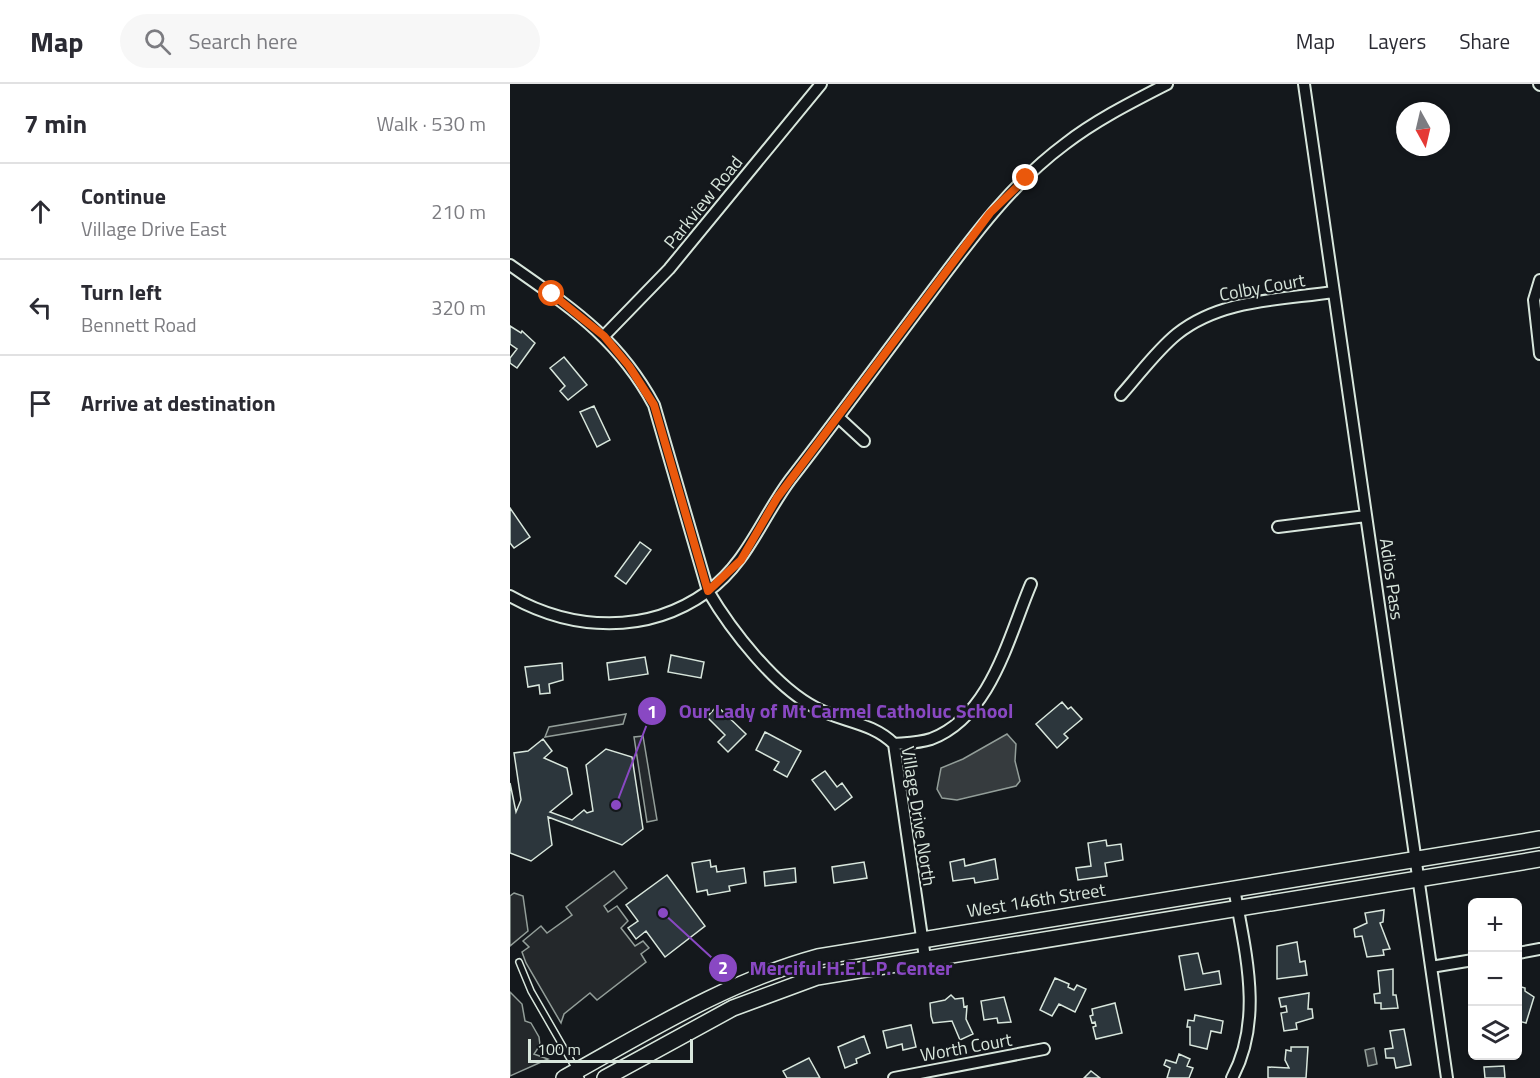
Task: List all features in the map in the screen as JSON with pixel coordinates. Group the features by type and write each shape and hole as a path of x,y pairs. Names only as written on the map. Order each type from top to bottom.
{"main road":[{"name":"West 146th Street","path":"574,1076 706,1000 765,974 839,952 1540,839"},
{"path":"605,1078 713,1018 773,992 844,971 1540,859"}],"street":[{"name":"Parkview Road","path":"604,336 669,269 821,84"},
{"path":"510,596 547,615 572,621 608,624 654,617 685,605 708,591 741,560 777,498 990,213 1064,144 1107,116 1167,84"},
{"name":"Adios Pass","path":"1304,84 1447,1078"},
{"path":"510,265 564,302 604,336 629,366 654,405 708,591"},
{"path":"1540,280 1534,300 1540,354"},
{"name":"Colby Court","path":"1121,395 1175,335 1214,312 1246,304 1334,292"},
{"path":"838,417 864,441"},
{"path":"1278,527 1366,516"},
{"path":"894,744 929,740 968,716 986,694 1031,584"},
{"name":"Village Drive North","path":"708,591 749,646 788,688 816,709 877,730 894,744 925,958"},
{"path":"1232,1078 1245,1046 1251,1007 1234,888"},
{"path":"1522,952 1540,950"},
{"path":"1431,967 1468,961"},
{"name":"Worth Court","path":"894,1078 938,1074 1044,1050"}],"lane":[{"path":"519,962 574,1076"}],"shaded area":[{"path":"626,714 623,724 545,737 549,727"},
{"path":"1007,734 1016,744 1015,761 1020,781 1016,786 957,800 942,798 937,789 941,768 963,759"},
{"path":"643,736 657,820 647,822 634,737"},
{"path":"614,871 627,888 604,906 608,912 617,906 628,921 621,928 635,946 643,941 649,948 641,954 646,962 597,1000 590,993 564,1014 561,1023 526,963 522,952 529,947 523,941 541,926 547,933 572,915 566,907"},
{"path":"514,893 523,896 528,931 510,946 510,896"},
{"path":"510,992 522,1004 525,1021 531,1023 539,1037 540,1045 534,1054 548,1059 510,1076"},
{"path":"1374,1048 1377,1064 1368,1066 1365,1050"}],"building":[{"path":"510,326 521,333 522,331 535,343 517,368 510,363 510,358 517,349 510,344"},
{"path":"564,357 587,385 568,400 560,391 565,386 550,368"},
{"path":"594,406 610,440 597,447 580,412"},
{"path":"510,508 530,537 514,548 510,543"},
{"path":"640,542 651,550 626,584 615,576"},
{"path":"671,655 704,662 701,678 668,672"},
{"path":"645,657 648,674 609,680 607,663"},
{"path":"562,663 563,680 549,684 550,693 540,694 539,685 528,687 525,667"},
{"path":"1062,702 1068,709 1071,707 1082,719 1064,734 1068,738 1057,748 1036,724"},
{"path":"717,706 746,734 728,752 718,742 725,735 707,717"},
{"path":"765,732 801,751 787,777 774,770 779,762 756,750"},
{"path":"543,739 552,751 544,758 567,768 572,794 550,812 572,820 584,810 587,813 593,811 586,765 606,749 632,757 643,829 622,845 548,817 552,845 531,861 510,853 510,783 516,812 521,800 514,753 528,751"},
{"path":"825,771 837,787 842,783 852,797 835,810 812,780"},
{"path":"1106,840 1107,846 1121,844 1123,860 1105,863 1107,876 1078,880 1076,868 1091,866 1088,843"},
{"path":"964,859 965,866 995,859 998,879 975,883 974,878 953,881 950,862"},
{"path":"710,860 711,867 716,866 717,872 744,868 746,883 729,886 730,891 708,895 707,890 697,892 692,863"},
{"path":"864,862 867,878 834,883 832,867"},
{"path":"795,868 796,882 765,886 764,872"},
{"path":"667,875 705,926 665,957 646,931 636,939 628,928 638,921 626,905"},
{"path":"1384,910 1383,922 1380,923 1390,949 1383,950 1384,955 1367,957 1362,936 1355,937 1354,929 1367,923 1365,913"},
{"path":"1297,942 1300,962 1305,961 1307,975 1277,979 1277,946"},
{"path":"1198,953 1203,974 1219,971 1221,984 1185,990 1179,956"},
{"path":"1393,969 1393,995 1396,995 1398,1008 1381,1009 1381,1003 1375,1003 1374,994 1380,993 1378,971"},
{"path":"1055,978 1069,984 1068,987 1074,990 1077,985 1086,989 1075,1012 1059,1004 1052,1016 1040,1010"},
{"path":"1522,987 1534,997 1526,1023 1522,1022"},
{"path":"1309,993 1308,1009 1312,1009 1313,1018 1296,1023 1297,1029 1284,1031 1281,1013 1287,1012 1286,1006 1281,1007 1279,998"},
{"path":"951,995 955,999 963,998 964,1007 967,1006 966,1019 973,1034 960,1040 952,1021 933,1023 931,1016 930,1003 945,1000"},
{"path":"1004,997 1011,1022 998,1023 997,1018 984,1020 981,1001"},
{"path":"1115,1003 1122,1033 1096,1039 1093,1027 1096,1026 1095,1022 1092,1023 1090,1016 1093,1015 1092,1009"},
{"path":"1195,1015 1223,1021 1221,1033 1211,1031 1207,1049 1190,1045 1188,1020 1194,1021"},
{"path":"911,1025 916,1047 903,1050 902,1044 887,1048 883,1031"},
{"path":"1404,1029 1411,1065 1396,1068 1394,1058 1386,1058 1385,1049 1393,1048 1390,1031"},
{"path":"864,1036 870,1053 856,1059 857,1063 845,1068 838,1047"},
{"path":"1291,1047 1308,1047 1306,1078 1268,1078 1268,1067 1289,1068 1285,1060 1286,1050 1291,1051"},
{"path":"1179,1054 1190,1059 1187,1066 1193,1068 1189,1078 1167,1078 1170,1068 1164,1065 1166,1060 1176,1063"},
{"path":"809,1058 820,1078 787,1078 783,1071"},
{"path":"1504,1066 1505,1078 1485,1078 1484,1067"},
{"path":"1091,1071 1100,1078 1084,1078"}],"place":[{"name":"Our Lady of Mt Carmel Catholuc School","path":"616,805"},
{"name":"Merciful H.E.L.P. Center","path":"663,913"}],"route":[{"path":"552,294 586,319 604,336 629,366 654,405 708,591 741,560 777,498 990,213 1026,178"}]}
